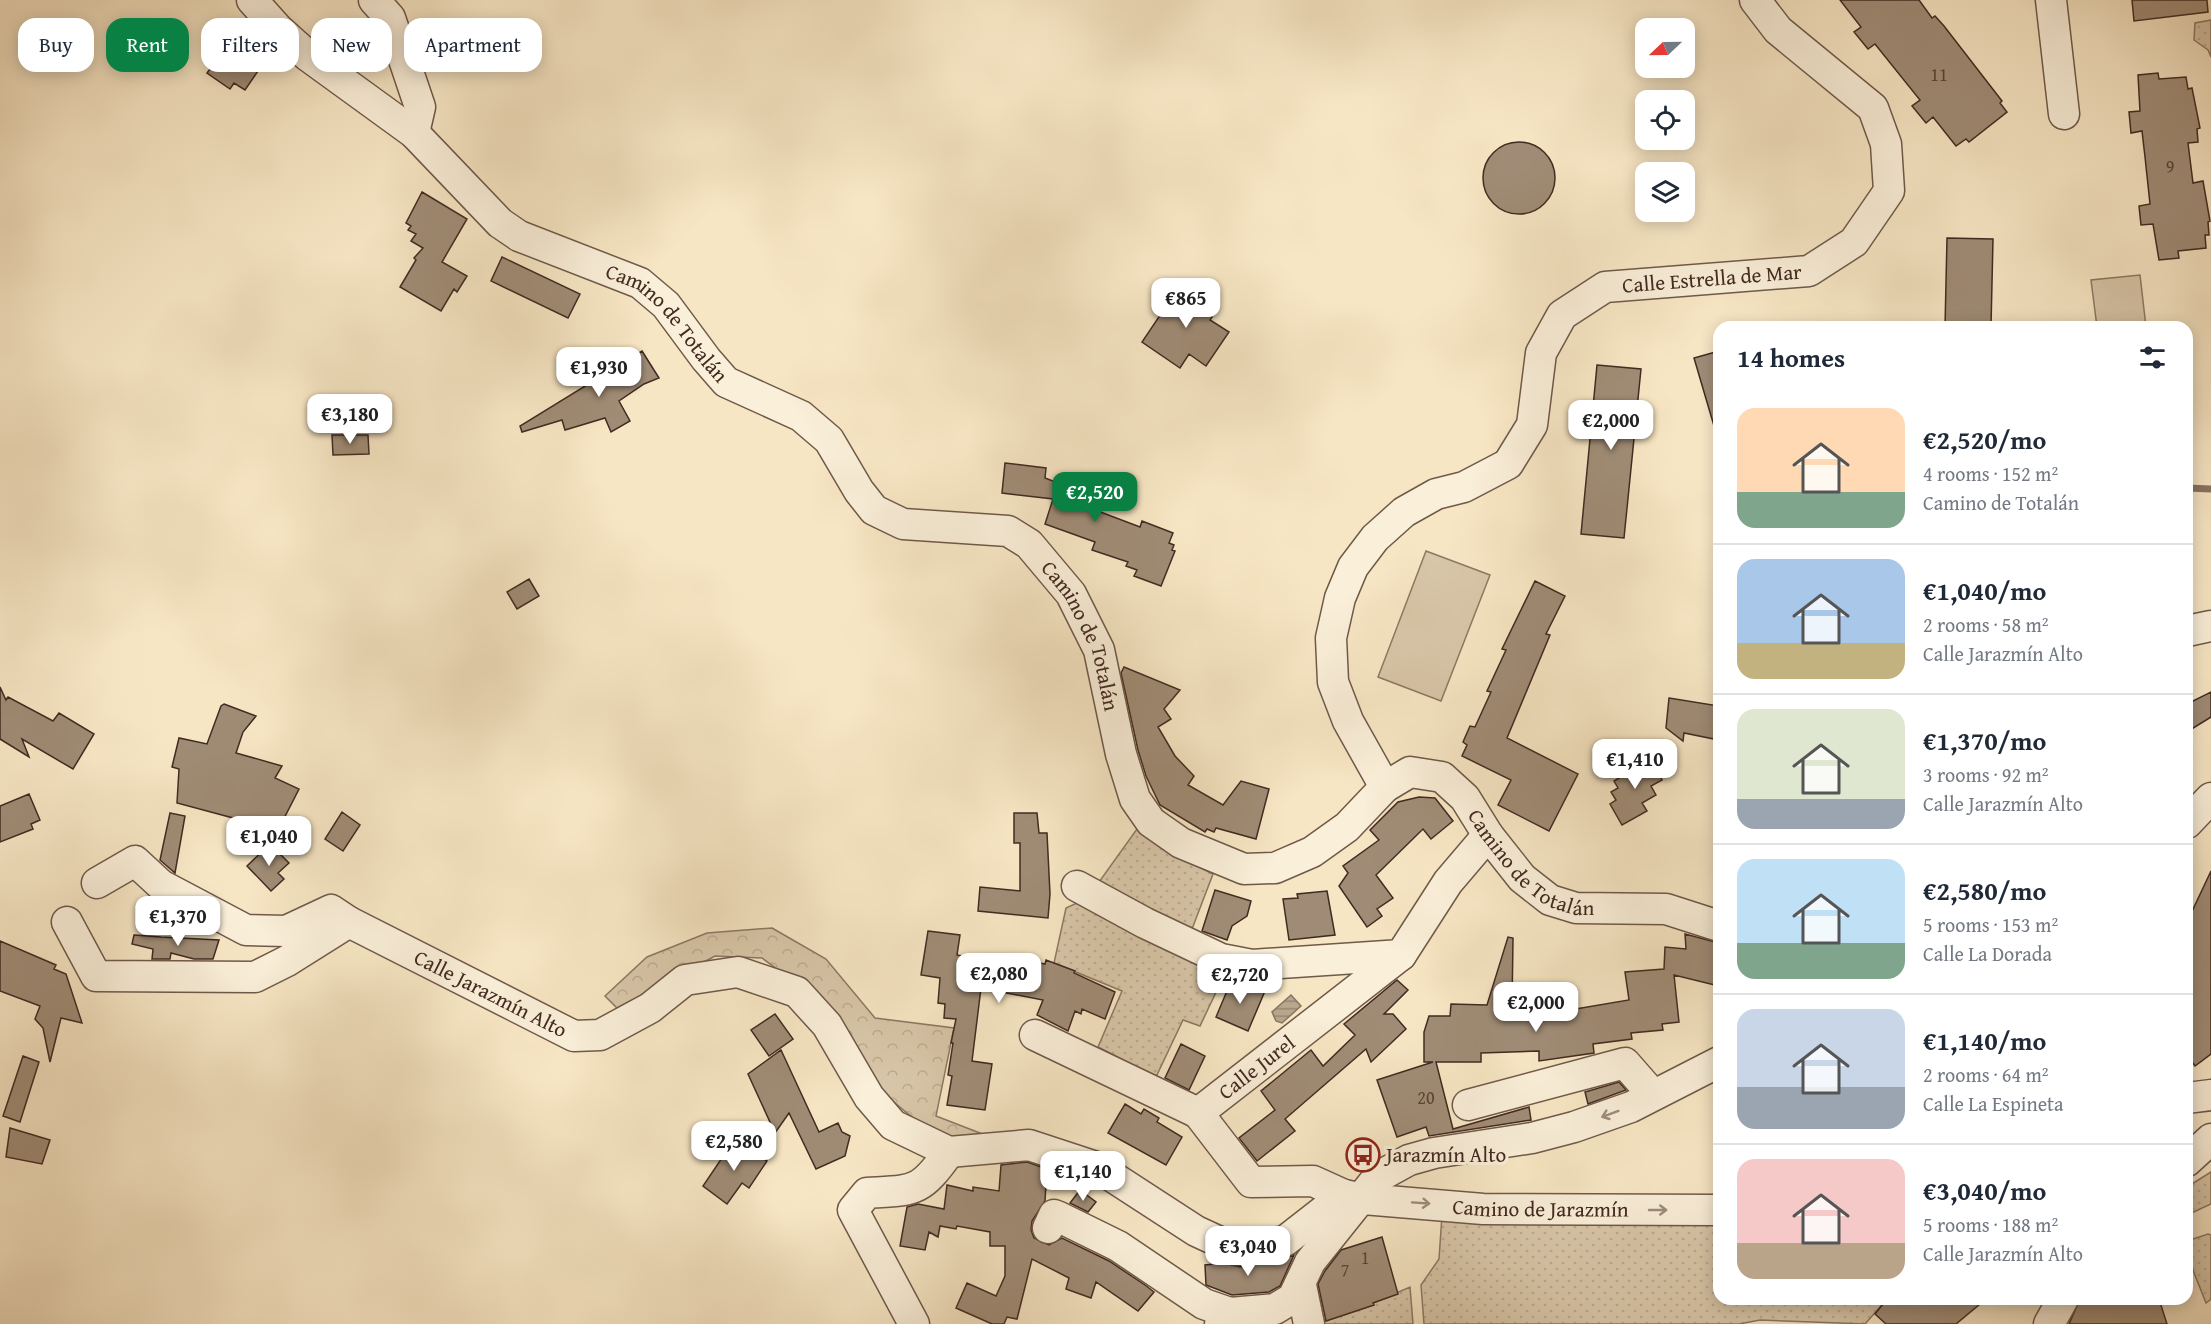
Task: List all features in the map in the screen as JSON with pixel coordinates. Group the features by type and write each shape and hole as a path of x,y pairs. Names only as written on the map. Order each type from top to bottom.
{"street":[{"name":"Camino de Totalán","path":"252,0 278,29 308,56 414,134 500,223 519,236 640,283 666,305 726,382 801,416 829,440 859,491 874,510 903,525 1008,531 1029,544 1071,594 1100,650 1121,753 1135,799 1151,822 1181,843 1244,869 1275,868 1312,852 1347,827 1385,787 1410,772 1442,777 1465,798 1488,835 1522,878 1550,900 1575,908 1666,909 1713,924"},
{"path":"374,0 390,18 420,107 414,134"},
{"name":"Calle Estrella de Mar","path":"1385,787 1348,722 1333,682 1331,638 1340,598 1353,567 1375,538 1404,512 1436,494 1464,487 1508,464 1532,425 1541,353 1562,315 1605,287 1809,271 1854,242 1889,191 1886,144 1873,108 1778,30 1755,0"},
{"path":"2051,0 2064,114"},
{"path":"2193,630 2211,626"},
{"path":"2193,817 2211,798"},
{"name":"Calle Jurel","path":"1198,1113 1401,955 1448,882 1488,835"},
{"name":"Calle Jarazmín Alto","path":"97,883 135,861 161,885 246,930 286,931 331,910 349,922 574,1036 600,1035 650,1008 685,980 738,972 797,992 827,1025 869,1097 892,1125 949,1152"},
{"path":"1077,886 1145,923 1221,959 1252,965 1401,955"},
{"path":"66,922 96,976 255,977 287,961 349,922"},
{"name":"Calle Jurel","path":"1035,1035 1198,1113 1251,1182 1313,1181 1353,1196"},
{"path":"1468,1105 1625,1063 1653,1095"},
{"path":"914,1324 853,1210 867,1193 909,1191 931,1178 949,1152 1029,1145 1099,1168 1196,1231 1237,1250 1285,1241 1378,1177 1409,1160 1434,1153 1553,1133 1631,1107 1713,1065"},
{"path":"2193,1156 2211,1139"},
{"path":"1048,1228 1054,1215 1118,1246 1225,1319 1275,1309 1293,1298 1310,1262 1353,1196"},
{"name":"Camino de Jarazmín","path":"1353,1196 1483,1209 1713,1210"},
{"path":"1301,1285 1309,1324"},
{"path":"2049,1324 2060,1305"}],"green space":[{"path":"2211,20 2211,57 2208,50 2194,40 2195,23"},
{"path":"2140,275 2145,321 2096,321 2091,280"},
{"path":"1426,551 1490,575 1441,701 1378,677"},
{"path":"1137,829 1171,853 1213,874 1192,929 1140,910 1099,882"},
{"path":"1079,902 1226,971 1200,1026 1183,1020 1156,1077 1098,1047 1122,991 1054,963 1066,908"},
{"path":"772,928 826,959 875,1018 954,1028 936,1116 998,1140 965,1142 924,1127 883,1093 824,1004 762,958 715,956 617,1008 605,996 647,957 707,933"},
{"path":"2211,1172 2211,1204 2193,1212 2193,1183"},
{"path":"1442,1215 1713,1224 1713,1305 1882,1305 1865,1324 1760,1320 1739,1324 1424,1324 1421,1285 1439,1259"},
{"path":"2211,1235 2211,1299 2206,1303 2193,1270 2193,1239"},
{"path":"1410,1287 1413,1324 1317,1324 1373,1305"}],"shaded area":[{"path":"1291,995 1301,1006 1282,1023 1276,1021 1272,1012"}],"building":[{"path":"1840,0 1919,0 1932,18 1935,16 1944,26 2002,101 2000,103 2007,112 1969,142 1966,139 1956,146 1933,117 1926,123 1912,106 1920,100 1875,44 1868,49 1854,32 1861,27"},
{"path":"2132,0 2207,0 2208,12 2134,21"},
{"path":"257,72 245,90 234,83 230,89 207,73"},
{"path":"2158,73 2159,79 2186,77 2188,89 2192,88 2200,128 2197,129 2198,142 2188,143 2193,183 2203,181 2210,221 2208,222 2209,235 2205,235 2206,248 2178,251 2179,258 2159,260 2153,224 2141,225 2139,206 2150,204 2142,131 2131,133 2129,112 2140,111 2138,75"},
{"path":"1519,142 1539,148 1549,158 1555,178 1549,198 1539,208 1519,214 1499,208 1489,198 1483,178 1489,158 1499,148"},
{"path":"422,192 467,219 442,262 467,276 457,292 454,289 441,311 400,287 416,260 414,258 423,248 411,241 416,234 408,230 411,226 406,223"},
{"path":"1947,238 1993,239 1991,321 1945,321"},
{"path":"502,257 580,294 568,318 491,281"},
{"path":"1181,284 1218,308 1210,320 1229,332 1206,366 1189,354 1180,368 1142,342"},
{"path":"642,351 659,378 644,384 619,401 630,421 611,432 605,418 565,430 562,420 522,432 520,426"},
{"path":"1713,353 1713,423 1694,358"},
{"path":"1597,365 1641,369 1624,538 1581,534"},
{"path":"332,435 368,435 369,454 333,455"},
{"path":"1005,463 1046,468 1045,478 1094,497 1090,508 1140,527 1142,521 1173,533 1169,543 1174,545 1172,550 1175,551 1161,586 1134,576 1137,570 1126,566 1128,562 1092,550 1095,542 1045,524 1053,499 1002,493"},
{"path":"529,579 539,596 517,609 507,592"},
{"path":"1535,581 1565,596 1546,634 1550,635 1507,738 1578,774 1549,831 1498,805 1511,780 1462,756 1467,745 1463,742 1470,726 1475,727 1491,692 1487,691 1506,650 1502,649"},
{"path":"1124,667 1180,690 1164,709 1171,719 1158,727 1175,756 1194,776 1188,785 1223,805 1241,781 1269,789 1256,839 1216,828 1214,832 1207,829 1205,832 1160,805 1146,776 1138,750 1121,673"},
{"path":"0,687 6,700 8,697 53,721 59,713 94,734 73,769 22,739 29,757 0,739"},
{"path":"2211,692 2211,717 2193,728 2193,701"},
{"path":"1669,698 1713,705 1713,739 1684,733 1683,741 1666,728"},
{"path":"224,704 256,716 243,732 236,753 282,766 275,778 299,789 278,830 177,803 179,769 172,767 179,738 207,744 221,706"},
{"path":"1648,755 1662,780 1651,786 1656,795 1642,803 1647,811 1622,825 1610,804 1616,800 1611,792 1618,788 1614,781 1634,769 1631,765"},
{"path":"29,794 40,820 31,824 33,829 0,842 0,806"},
{"path":"1419,797 1435,798 1453,821 1431,839 1423,829 1376,875 1393,898 1377,909 1382,916 1367,927 1339,886 1348,873 1343,866 1379,840 1370,830 1398,802"},
{"path":"342,812 360,825 343,851 325,839"},
{"path":"170,813 185,816 175,873 160,860"},
{"path":"1014,813 1037,813 1039,833 1047,833 1050,894 1048,918 978,911 980,887 1020,891 1020,843 1014,843"},
{"path":"270,844 289,863 278,873 284,879 271,891 247,866"},
{"path":"2211,871 2211,1054 2195,1066 2193,1063 2193,909"},
{"path":"1215,890 1251,901 1247,916 1232,926 1227,940 1202,931"},
{"path":"1327,891 1335,935 1289,940 1283,899 1298,898 1297,894"},
{"path":"928,931 960,935 957,955 1004,964 1005,956 1045,964 1046,960 1075,971 1074,973 1115,992 1105,1019 1082,1009 1081,1014 1075,1011 1068,1031 1037,1015 1043,1000 981,988 972,1061 992,1064 985,1110 947,1105 952,1076 948,1075 953,1043 951,1043 956,1019 944,1018 945,1004 938,1003 940,978 921,975"},
{"path":"1685,934 1713,941 1713,985 1674,975 1679,1022 1662,1024 1663,1030 1631,1033 1632,1039 1593,1044 1594,1053 1539,1061 1539,1051 1481,1053 1481,1062 1436,1062 1453,1129 1529,1107 1531,1120 1429,1136 1426,1127 1397,1137 1377,1080 1433,1062 1424,1062 1424,1032 1429,1016 1450,1016 1451,1004 1487,1005 1508,937 1513,938 1512,1009 1540,1009 1540,1015 1629,1000 1625,972 1664,969 1665,947 1686,949"},
{"path":"134,935 219,940 213,959 194,959 171,953 170,959 152,959 153,949 132,944"},
{"path":"0,941 56,965 54,969 66,974 82,1023 61,1018 50,1062 43,1028 35,1019 40,1006 0,991"},
{"path":"1232,979 1265,991 1248,1031 1216,1017"},
{"path":"1397,980 1408,990 1384,1014 1393,1014 1406,1029 1371,1062 1366,1049 1285,1119 1295,1131 1257,1161 1239,1138 1275,1110 1261,1091 1311,1050 1323,1066 1355,1035 1344,1024"},
{"path":"775,1014 793,1039 769,1056 751,1030"},
{"path":"1181,1044 1205,1056 1189,1090 1165,1078"},
{"path":"781,1050 819,1132 838,1123 842,1132 850,1136 845,1156 816,1169 789,1113 775,1133 748,1074"},
{"path":"23,1056 39,1062 20,1122 3,1116"},
{"path":"1619,1082 1626,1090 1588,1104 1585,1092"},
{"path":"1125,1104 1141,1114 1144,1109 1159,1118 1157,1122 1182,1137 1166,1165 1108,1133"},
{"path":"10,1128 50,1140 42,1164 6,1157"},
{"path":"732,1143 742,1149 744,1146 767,1161 749,1188 742,1183 727,1204 703,1186"},
{"path":"1027,1162 1047,1169 1045,1201 1032,1221 1031,1230 1034,1238 1049,1245 1062,1238 1109,1261 1145,1285 1154,1292 1138,1311 1096,1282 1091,1298 1066,1289 1069,1278 1032,1259 1017,1319 1007,1317 1004,1324 992,1324 956,1308 967,1283 996,1296 1005,1276 1005,1246 990,1246 990,1232 957,1226 956,1229 940,1226 938,1237 929,1232 925,1250 900,1246 907,1207 918,1204 944,1209 947,1185 973,1191 973,1187 999,1191 1001,1165"},
{"path":"1080,1190 1096,1202 1088,1212 1070,1203"},
{"path":"1382,1237 1398,1294 1373,1303 1374,1305 1326,1321 1318,1284 1325,1271 1341,1250"},
{"path":"1294,1255 1280,1286 1269,1292 1232,1295 1206,1285 1205,1265 1225,1263 1240,1267"},
{"path":"1882,1305 1979,1305 1956,1324 1886,1324 1875,1314"},
{"path":"2077,1305 2161,1305 2167,1324 2069,1324"}],"waterway":[{"path":"2193,488 2211,489"}],"place":[{"name":"Jarazmín Alto","path":"1363,1155"}]}
